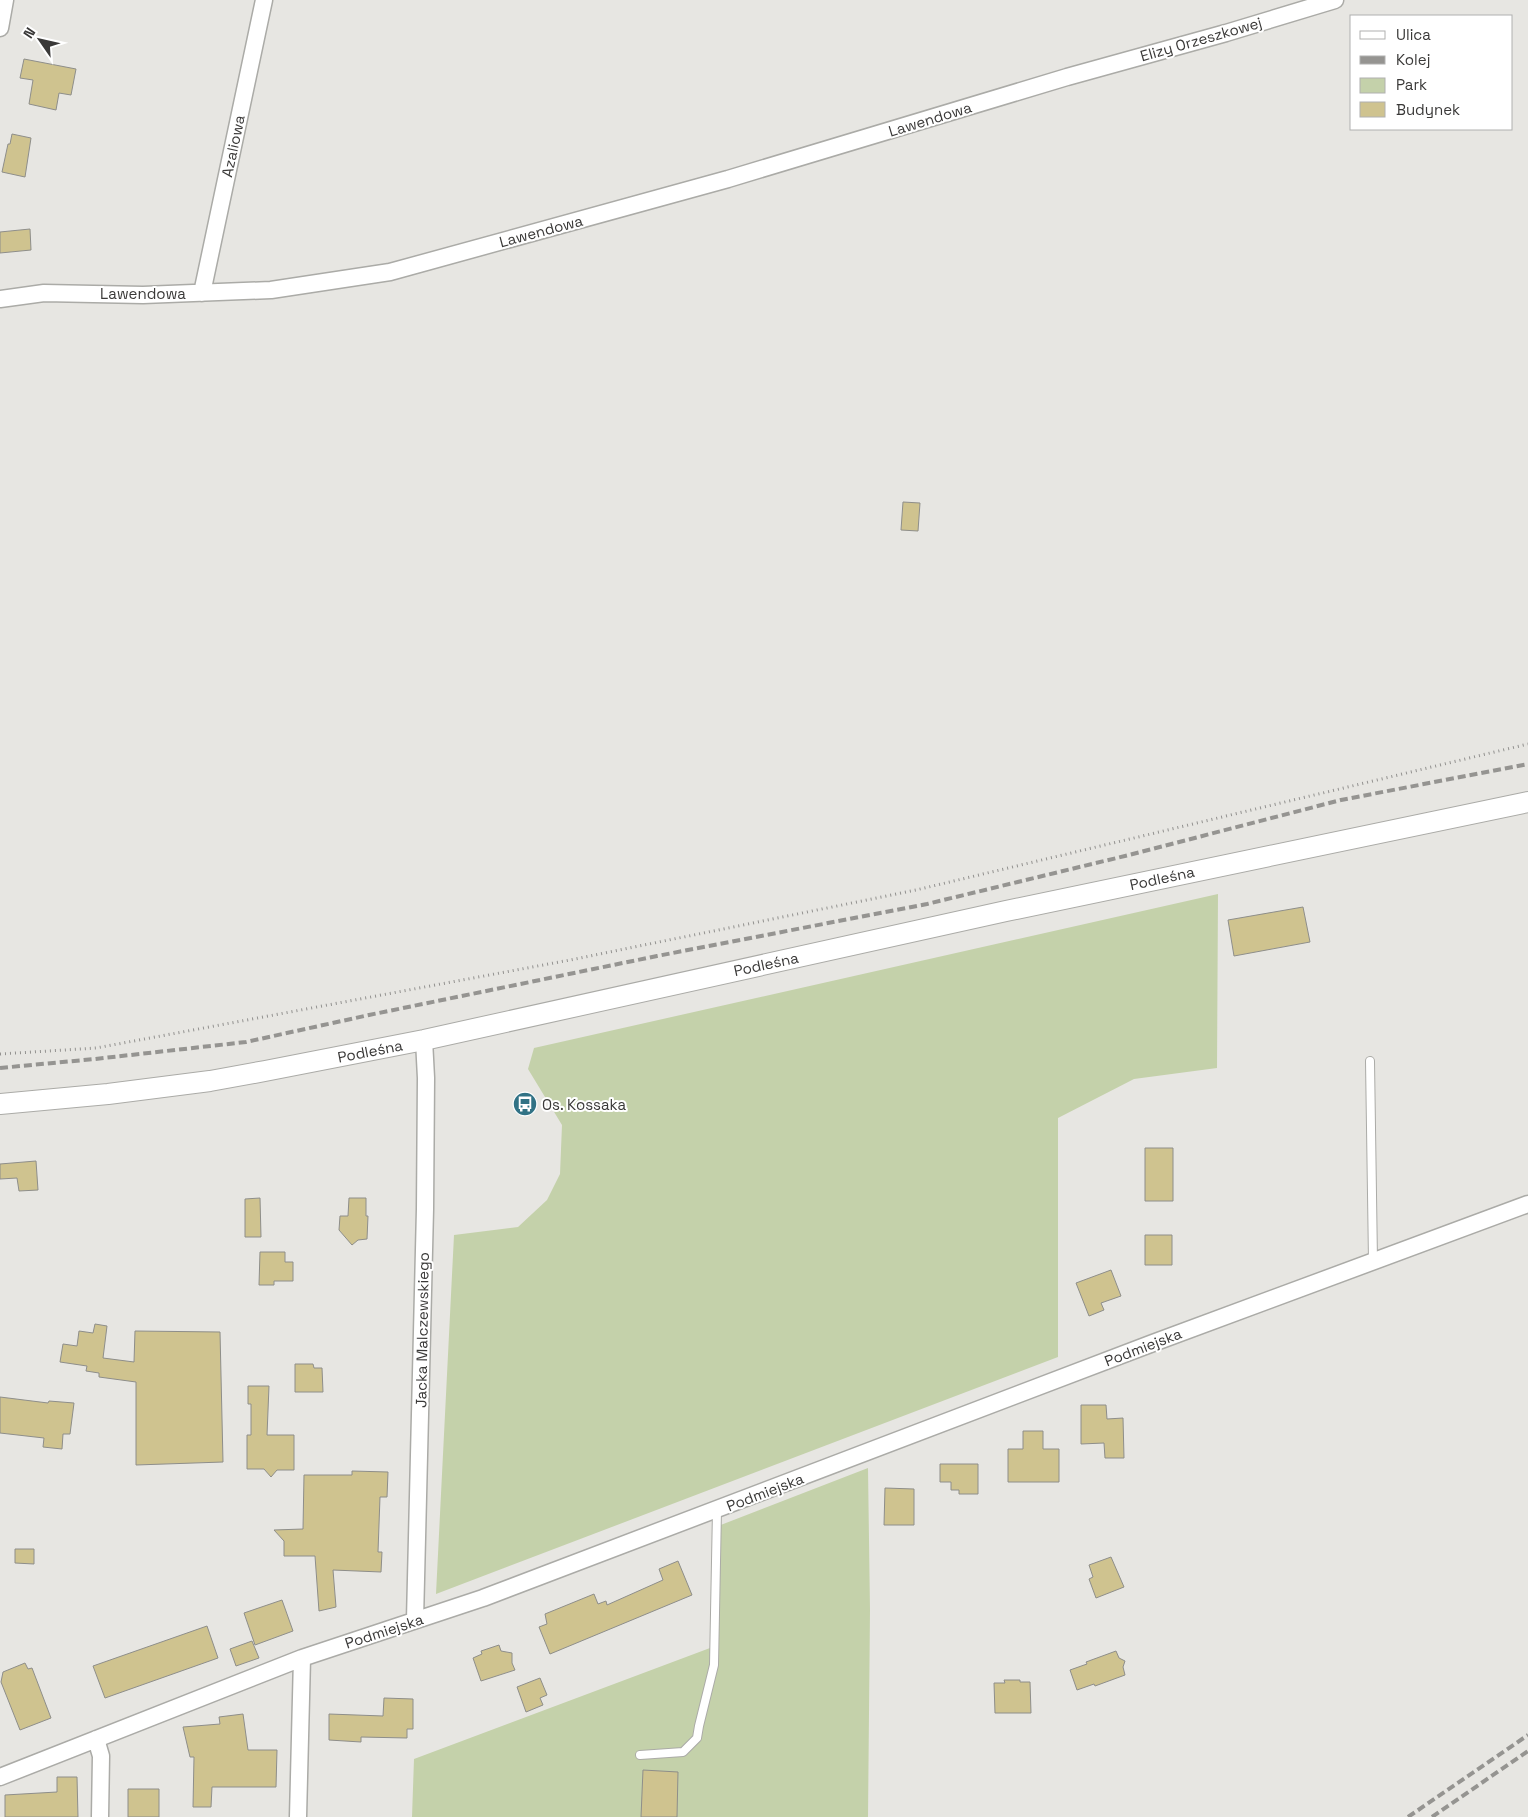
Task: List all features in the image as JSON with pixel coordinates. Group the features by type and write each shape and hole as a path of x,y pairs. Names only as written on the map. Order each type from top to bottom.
{"street":[{"path":"0,28 5,0"},
{"name":"Azaliowa","path":"202,293 264,0"},
{"name":"Elizy Orzeszkowej","path":"1067,77 1226,33 1334,0"},
{"name":"Lawendowa","path":"0,299 44,292 143,295 271,290 390,272 728,179 1067,77"},
{"name":"Podleśna","path":"0,1104 108,1094 210,1081 424,1040 1015,909 1528,802"},
{"name":"Jacka Malczewskiego","path":"414,1620 424,1209 426,1078 424,1040"},
{"name":"Podmiejska","path":"0,1777 302,1658 483,1598 1153,1343 1528,1204"},
{"path":"298,1817 302,1658"},
{"path":"96,1739 101,1756 100,1817"}],"lane":[{"path":"1370,1061 1373,1261"},
{"path":"640,1755 684,1752 697,1738 714,1665 717,1510"}],"path":[{"path":"0,1054 96,1048 561,961 916,890 1528,744"}],"green space":[{"path":"1218,894 1217,1068 1134,1079 1058,1118 1058,1357 436,1594 454,1235 518,1227 547,1200 560,1174 562,1125 528,1069 534,1048"},
{"path":"868,1468 870,1610 868,1817 412,1817 414,1759 710,1648 713,1528"}],"building":[{"path":"24,59 76,69 71,95 59,93 56,110 29,104 33,80 20,78"},
{"path":"12,134 31,138 25,177 2,172"},
{"path":"30,229 31,250 0,253 0,232"},
{"path":"903,502 920,503 918,531 901,530"},
{"path":"1303,907 1310,942 1234,956 1228,920"},
{"path":"1145,1148 1173,1148 1173,1201 1145,1201"},
{"path":"36,1161 38,1190 19,1191 17,1178 0,1179 0,1164"},
{"path":"260,1198 261,1237 245,1237 245,1199"},
{"path":"349,1198 366,1198 366,1216 368,1216 367,1239 358,1240 352,1245 339,1230 340,1216 348,1216"},
{"path":"1145,1235 1172,1235 1172,1265 1145,1265"},
{"path":"260,1252 285,1252 285,1262 293,1262 293,1281 274,1281 274,1285 259,1285"},
{"path":"1111,1270 1121,1296 1101,1303 1104,1310 1089,1316 1076,1283"},
{"path":"95,1324 107,1326 103,1358 134,1362 135,1331 220,1332 223,1462 136,1465 136,1382 99,1377 99,1373 86,1371 87,1366 60,1362 63,1344 77,1346 79,1331 93,1333"},
{"path":"295,1364 313,1364 314,1368 322,1368 323,1392 295,1392"},
{"path":"248,1386 269,1386 267,1435 294,1435 294,1470 277,1470 271,1477 264,1469 247,1469 247,1435 251,1435 251,1404 248,1404"},
{"path":"0,1397 48,1403 49,1401 74,1403 70,1434 63,1434 62,1449 43,1447 44,1438 0,1433"},
{"path":"1081,1405 1106,1405 1107,1419 1123,1418 1124,1458 1105,1458 1104,1443 1081,1444"},
{"path":"1023,1431 1043,1431 1043,1449 1059,1449 1059,1482 1008,1482 1008,1449 1023,1449"},
{"path":"940,1464 978,1464 978,1494 959,1494 959,1490 951,1490 951,1482 940,1482"},
{"path":"352,1471 388,1472 387,1497 380,1497 378,1552 382,1552 381,1572 333,1570 336,1607 319,1611 315,1556 284,1556 284,1541 274,1530 303,1529 304,1475 352,1475"},
{"path":"885,1488 914,1489 914,1525 884,1525"},
{"path":"15,1549 34,1549 34,1564 15,1563"},
{"path":"1111,1557 1124,1587 1096,1598 1089,1579 1093,1577 1089,1565"},
{"path":"678,1561 692,1595 550,1654 539,1627 547,1624 545,1614 594,1594 598,1604 606,1601 607,1605 663,1580 659,1569"},
{"path":"282,1600 293,1631 255,1645 244,1613"},
{"path":"207,1626 218,1658 105,1698 93,1666"},
{"path":"252,1641 259,1658 236,1666 230,1649"},
{"path":"499,1645 501,1651 512,1653 512,1663 515,1670 481,1681 473,1658 482,1654 481,1651"},
{"path":"1116,1651 1119,1658 1125,1661 1123,1667 1125,1675 1095,1686 1094,1684 1077,1690 1070,1670"},
{"path":"25,1663 28,1669 32,1668 51,1718 20,1730 1,1682 3,1672"},
{"path":"540,1678 547,1695 540,1698 543,1705 526,1712 517,1687"},
{"path":"1004,1680 1030,1682 1031,1713 995,1713 994,1683 1005,1683"},
{"path":"384,1698 413,1699 413,1729 407,1729 407,1738 361,1737 361,1742 329,1740 329,1714 383,1716"},
{"path":"243,1714 248,1750 277,1750 276,1787 212,1787 211,1807 193,1807 194,1757 190,1757 183,1727 220,1724 219,1717"},
{"path":"643,1770 678,1772 677,1817 641,1817"},
{"path":"57,1777 77,1777 78,1817 5,1817 5,1795 57,1792"},
{"path":"128,1789 159,1789 159,1817 128,1817"}],"railway":[{"path":"0,1068 246,1042 657,956 927,904 1129,855 1341,800 1528,764"},
{"path":"1408,1817 1528,1735"},
{"path":"1432,1817 1528,1751"}],"place":[{"name":"Os. Kossaka","path":"525,1104"}]}
